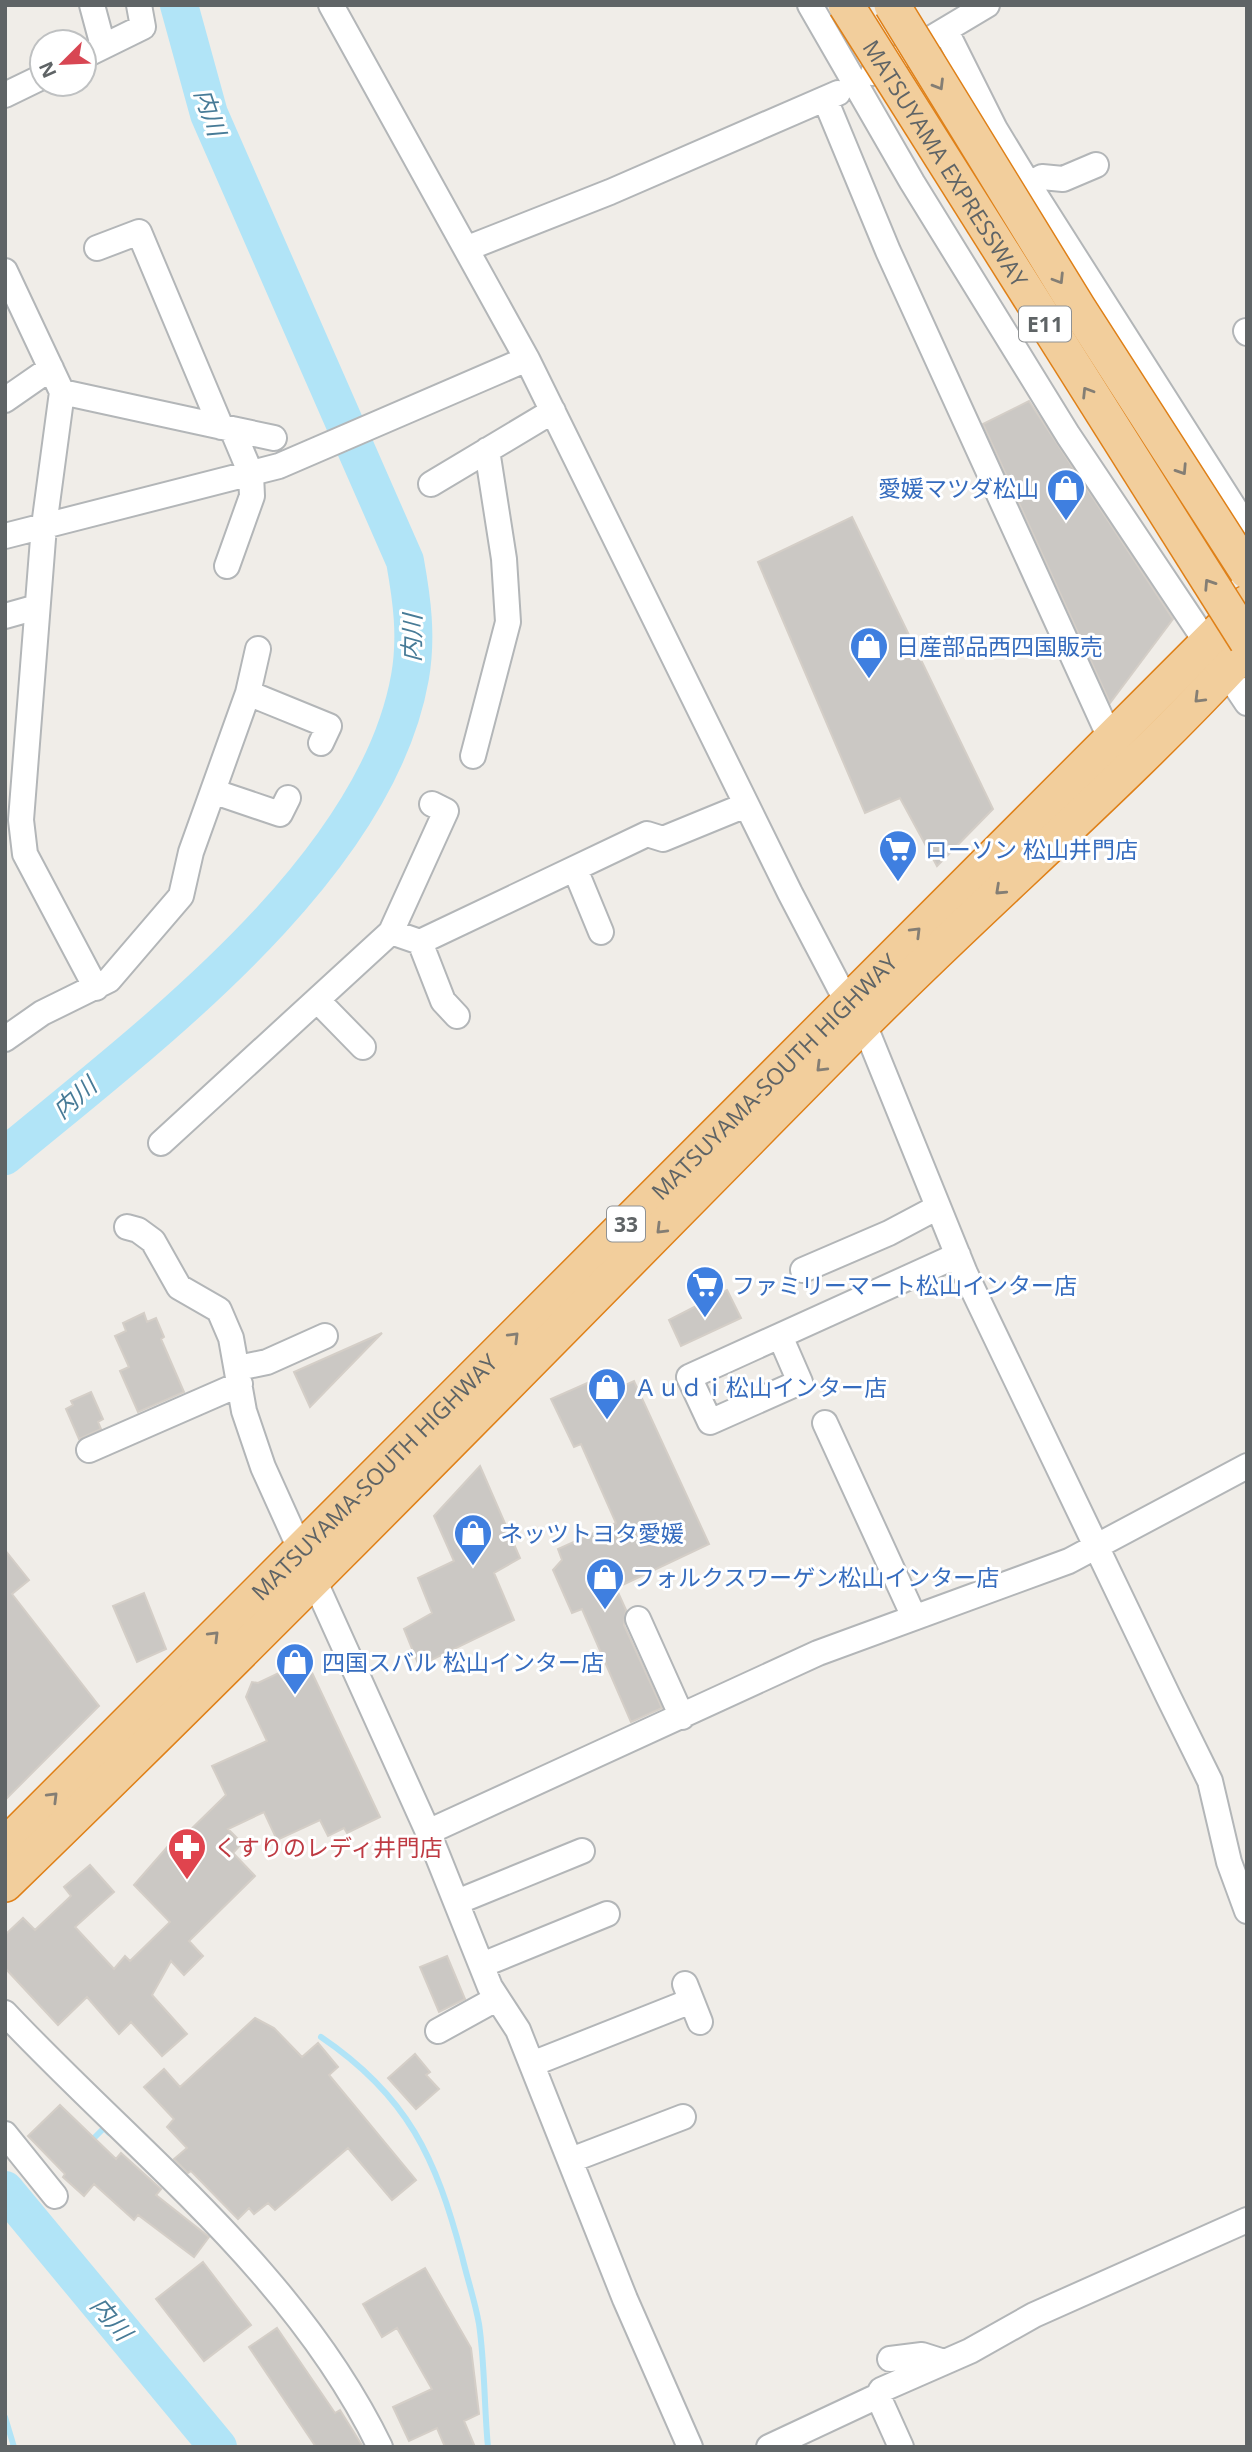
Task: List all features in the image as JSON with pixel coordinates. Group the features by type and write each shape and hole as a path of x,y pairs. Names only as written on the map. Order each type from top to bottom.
{"highway":[{"name":"MATSUYAMA EXPRESSWAY","path":"846,5 1247,641"},
{"name":"MATSUYAMA EXPRESSWAY","path":"892,5 1077,308 1247,570"},
{"name":"MATSUYAMA-SOUTH HIGHWAY","path":"855,1013 958,929 1126,771 1227,655 1247,603"},
{"name":"MATSUYAMA-SOUTH HIGHWAY","path":"5,1884 307,1565 855,1013 1110,738 1227,655"},
{"name":"MATSUYAMA-SOUTH HIGHWAY","path":"5,1846 307,1565"}],"street":[{"path":"92,5 93,28"},
{"path":"98,49 143,27 139,5"},
{"path":"331,5 468,248 527,359 746,804 855,1013 958,1255 1096,1548 1202,1760 1247,1911"},
{"path":"810,5 912,182 1068,435 1227,655 1247,703"},
{"path":"468,248 599,197 825,99 987,5"},
{"path":"946,31 995,129 1029,186 1247,528"},
{"path":"5,95 28,84"},
{"path":"825,99 888,251 1126,771"},
{"path":"1029,186 1042,177 1063,179 1096,165"},
{"path":"97,248 139,232 227,428 251,474 252,496 227,566"},
{"path":"5,271 62,392 15,782 20,820 15,861 96,988"},
{"path":"5,536 251,474 316,450 527,359"},
{"path":"5,400 51,368"},
{"path":"62,392 274,438"},
{"path":"431,484 553,411"},
{"path":"473,756 508,622 504,559 487,450"},
{"path":"5,616 37,607"},
{"path":"5,1039 42,1013 109,980 181,896 191,852 215,792 248,693 258,649"},
{"path":"248,693 329,726 321,743"},
{"path":"215,792 280,814 288,798"},
{"path":"161,1143 391,932 446,811 432,804"},
{"path":"391,932 420,942 647,834 663,839 746,804"},
{"path":"575,869 601,932"},
{"path":"420,942 443,1001 457,1016"},
{"path":"317,1000 363,1047"},
{"path":"803,1270 889,1233 938,1207"},
{"path":"127,1227 153,1241 179,1287 219,1310 231,1338 244,1411 263,1467 428,1832 496,2000 518,2030 625,2299 690,2447"},
{"path":"780,1336 958,1255"},
{"path":"89,1450 325,1336"},
{"path":"825,1423 914,1617"},
{"path":"428,1832 818,1653 1039,1574 1096,1548 1247,1466"},
{"path":"638,1619 682,1717"},
{"path":"457,1902 582,1851"},
{"path":"482,1965 607,1914"},
{"path":"438,2031 496,2000"},
{"path":"532,2064 692,2003"},
{"path":"5,2013 65,2077 231,2236 263,2273 339,2372 380,2447"},
{"path":"571,2160 683,2116"},
{"path":"5,2134 55,2196"},
{"path":"769,2447 878,2396 881,2390 944,2362 1034,2315 1247,2220"},
{"path":"890,2359 922,2355 944,2362"},
{"path":"878,2396 901,2447"}],"building":[{"name":"愛媛マツダ松山","path":"1029,401 1173,619 1110,703 983,424"},
{"name":"日産部品西四国販売","path":"852,517 993,809 937,866 900,798 865,813 758,562"},
{"name":"ファミリーマート松山インター店","path":"727,1290 741,1318 681,1346 669,1320"},
{"path":"144,1313 147,1322 156,1318 164,1337 161,1339 184,1392 138,1412 120,1371 129,1367 115,1336 126,1331 123,1323"},
{"path":"382,1333 310,1407 294,1372"},
{"path":"603,1376 610,1392 634,1381 709,1544 616,1588 626,1610 624,1625 662,1708 631,1722 582,1609 572,1613 553,1570 562,1560 558,1549 616,1523 581,1444 574,1447 551,1399"},
{"path":"91,1392 103,1419 98,1422 101,1429 79,1439 66,1409 73,1405 71,1401"},
{"name":"ネッツトヨタ愛媛","path":"480,1466 520,1558 494,1573 514,1620 419,1666 404,1629 432,1613 418,1578 454,1561 434,1516"},
{"path":"5,1550 29,1580 12,1594 99,1706 5,1800"},
{"path":"144,1593 166,1649 137,1662 113,1606"},
{"path":"306,1660 380,1817 347,1833 344,1828 328,1836 320,1820 277,1840 264,1812 228,1829 242,1843 233,1853 255,1876 189,1941 203,1956 184,1975 171,1961 152,1995 187,2034 162,2056 131,2022 119,2034 87,1997 58,2025 5,1968 5,1935 23,1918 35,1930 71,1896 64,1887 90,1865 114,1892 75,1927 114,1969 125,1956 130,1961 170,1922 134,1885 175,1838 178,1842 226,1795 212,1766 267,1741 246,1697 252,1682 258,1683"},
{"path":"447,1956 465,1999 439,2012 420,1967"},
{"path":"255,2018 274,2028 302,2057 318,2043 338,2067 329,2075 416,2180 392,2200 348,2148 275,2210 268,2203 254,2214 249,2208 238,2219 191,2171 188,2173 174,2159 187,2148 167,2127 174,2119 144,2087 164,2069 180,2087"},
{"path":"415,2054 430,2072 426,2075 439,2089 416,2109 388,2078"},
{"path":"60,2105 116,2159 121,2153 161,2189 156,2195 209,2237 194,2257 138,2215 134,2220 94,2184 84,2196 63,2177 65,2174 28,2136"},
{"path":"203,2262 251,2325 204,2361 156,2299"},
{"path":"425,2268 471,2348 479,2414 464,2421 475,2447 445,2447 437,2428 409,2441 393,2407 432,2389 397,2328 382,2337 363,2304"},
{"path":"277,2328 335,2413 340,2410 363,2447 316,2447 249,2347"}],"waterway":[{"name":"内川","path":"5,1156 187,1003 248,944 304,882 352,816 389,748 410,677 413,619 405,561 209,114 179,5"},
{"path":"321,2037 376,2082 397,2106 429,2159 452,2221 479,2324 488,2447"},
{"path":"89,2143 104,2128 109,2133"},
{"name":"内川","path":"5,2190 218,2447"},
{"path":"5,2417 14,2447"}],"place":[{"name":"愛媛マツダ松山","path":"1066,522"},
{"name":"日産部品西四国販売","path":"869,680"},
{"name":"ローソン 松山井門店","path":"898,883"},
{"name":"ファミリーマート松山インター店","path":"705,1319"},
{"name":"Ａｕｄｉ松山インター店","path":"607,1421"},
{"name":"ネッツトヨタ愛媛","path":"473,1567"},
{"name":"フォルクスワーゲン松山インター店","path":"605,1611"},
{"name":"四国スバル 松山インター店","path":"295,1696"},
{"name":"くすりのレディ井門店","path":"187,1881"}]}
